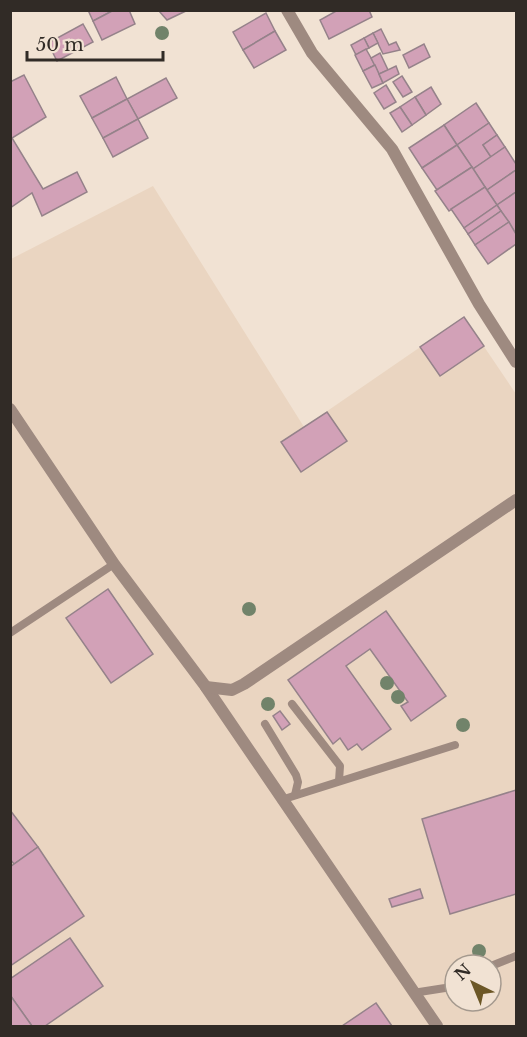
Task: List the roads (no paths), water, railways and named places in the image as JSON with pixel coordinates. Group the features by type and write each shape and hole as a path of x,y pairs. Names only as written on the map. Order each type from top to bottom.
{"street":[{"path":"287,10 312,53 392,149 479,304 516,362"},
{"path":"10,409 114,564 206,687 436,1026"},
{"path":"206,687 232,690 244,684 516,500"}],"lane":[{"path":"10,633 114,564"},
{"path":"292,704 340,766 339,781"},
{"path":"265,724 296,776 298,782 295,795"},
{"path":"281,800 455,745"},
{"path":"413,993 443,988"}]}
